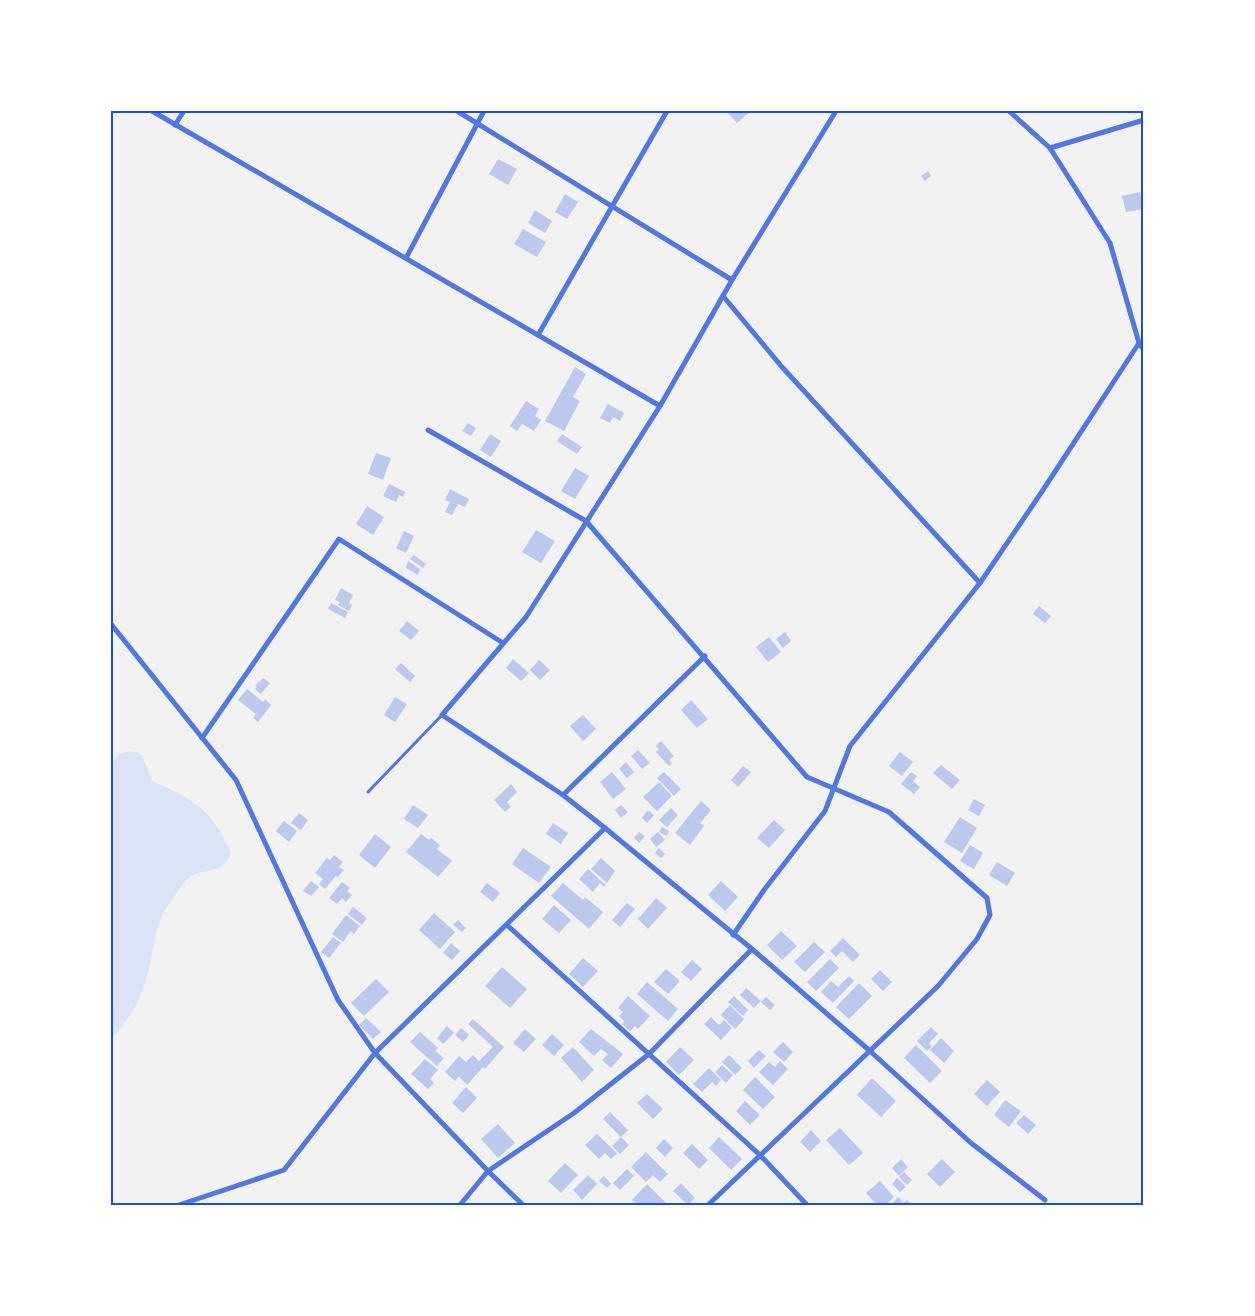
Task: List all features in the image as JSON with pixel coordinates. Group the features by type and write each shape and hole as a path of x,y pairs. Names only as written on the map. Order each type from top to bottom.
{"street":[{"path":"152,111 660,406"},
{"path":"175,125 184,111"},
{"path":"457,111 732,280"},
{"path":"406,258 484,111"},
{"path":"538,335 667,111"},
{"path":"836,111 732,280 660,406 526,617 442,715 563,795 605,828 752,949 971,1143 1045,1200"},
{"path":"1009,111 1050,148 1110,243 1139,343 1144,350"},
{"path":"1050,148 1144,120"},
{"path":"723,296 782,367 980,584"},
{"path":"733,935 764,890 825,811 850,746 980,584 1139,343"},
{"path":"428,430 586,521 705,656 807,777 889,812 987,898 990,915 977,939 938,986 708,1205"},
{"path":"202,738 339,539 503,643"},
{"path":"111,624 236,780 338,1000 375,1053 488,1172 523,1205"},
{"path":"563,795 705,656"},
{"path":"180,1205 284,1170 375,1053 605,828"},
{"path":"507,925 760,1155 807,1205"},
{"path":"460,1205 488,1172 574,1113 649,1053 752,949"}],"lane":[{"path":"368,792 442,715"}],"shaded area":[{"path":"129,751 139,753 152,781 190,800 209,816 225,839 231,854 217,869 201,872 189,878 164,911 140,996 131,1014 111,1038 111,765 119,754"}],"building":[{"path":"726,111 751,111 737,123"},
{"path":"498,159 517,169 508,185 489,174"},
{"path":"928,171 931,176 925,181 921,176"},
{"path":"1140,192 1143,209 1126,212 1122,196"},
{"path":"565,194 578,202 567,219 555,212"},
{"path":"535,210 552,221 545,233 528,223"},
{"path":"523,229 546,242 537,257 514,244"},
{"path":"575,367 586,374 573,397 580,401 564,431 545,421"},
{"path":"526,401 539,409 535,416 541,420 534,431 522,424 517,431 510,426"},
{"path":"608,404 624,413 620,421 613,417 610,423 600,418"},
{"path":"468,423 476,428 471,436 462,431"},
{"path":"490,434 501,441 491,457 480,450"},
{"path":"562,434 582,447 577,454 557,441"},
{"path":"376,453 391,458 383,480 368,474"},
{"path":"575,468 589,476 575,499 561,491"},
{"path":"389,484 405,492 403,497 399,495 396,502 383,496"},
{"path":"450,489 469,499 465,507 458,504 452,515 445,512 450,502 445,500"},
{"path":"367,506 384,517 373,535 356,524"},
{"path":"536,530 555,541 541,563 522,552"},
{"path":"404,531 414,536 406,553 396,548"},
{"path":"414,555 426,564 423,568 410,559"},
{"path":"408,561 420,569 418,575 406,568"},
{"path":"341,588 353,595 349,603 352,605 349,611 338,605 340,602 335,600"},
{"path":"331,603 348,612 345,618 328,609"},
{"path":"1039,606 1051,616 1045,623 1033,614"},
{"path":"407,621 419,631 411,640 399,631"},
{"path":"785,632 791,641 783,648 776,639"},
{"path":"769,637 781,652 768,662 756,647"},
{"path":"513,659 529,673 521,681 506,668"},
{"path":"539,660 550,670 540,680 530,670"},
{"path":"401,663 415,676 410,682 395,669"},
{"path":"263,678 270,683 261,694 255,686"},
{"path":"247,689 263,702 265,699 271,705 258,722 253,718 256,714 238,700"},
{"path":"395,697 407,704 395,722 384,715"},
{"path":"691,700 708,719 697,728 681,710"},
{"path":"583,715 596,729 583,741 570,726"},
{"path":"661,741 674,756 669,760 672,763 669,766 656,752 659,749 656,746"},
{"path":"638,750 650,763 642,769 631,756"},
{"path":"900,752 913,762 902,776 889,766"},
{"path":"626,762 634,772 627,778 619,769"},
{"path":"941,765 960,780 952,789 933,773"},
{"path":"743,766 751,772 738,787 731,780"},
{"path":"612,772 626,789 613,799 600,782"},
{"path":"664,772 681,789 674,796 657,778"},
{"path":"911,772 917,776 913,781 920,787 914,794 901,784"},
{"path":"659,782 672,796 657,811 643,797"},
{"path":"511,784 517,792 507,802 511,807 505,812 494,800"},
{"path":"974,799 985,805 979,816 968,810"},
{"path":"701,801 711,810 700,823 704,826 690,845 675,833"},
{"path":"413,805 428,815 418,828 404,819"},
{"path":"621,805 628,812 621,818 615,810"},
{"path":"671,808 678,815 667,827 659,820"},
{"path":"648,810 654,815 647,823 642,818"},
{"path":"299,813 308,820 301,830 291,823"},
{"path":"960,817 977,828 962,853 944,842"},
{"path":"774,820 785,830 769,848 757,838"},
{"path":"284,821 297,831 289,842 276,831"},
{"path":"553,823 568,833 561,844 546,834"},
{"path":"662,827 669,831 667,836 659,832"},
{"path":"639,832 645,836 639,843 634,838"},
{"path":"658,832 665,840 656,847 650,839"},
{"path":"375,834 391,847 375,868 359,855"},
{"path":"421,834 440,845 437,849 452,861 438,877 406,852"},
{"path":"970,845 983,853 974,869 960,861"},
{"path":"523,848 551,867 539,883 512,864"},
{"path":"659,848 665,854 661,858 655,853"},
{"path":"334,855 343,862 339,867 344,870 325,889 319,884 323,879 315,873 327,858 330,860"},
{"path":"601,858 615,871 607,883 591,869"},
{"path":"997,862 1015,873 1007,886 989,875"},
{"path":"588,869 606,885 604,887 600,883 593,892 579,879"},
{"path":"311,881 319,887 311,896 303,891"},
{"path":"721,881 738,897 725,911 708,895"},
{"path":"342,882 350,888 347,891 352,895 346,902 342,898 337,904 329,898"},
{"path":"487,883 500,893 493,902 480,892"},
{"path":"563,883 583,900 585,897 603,912 589,929 551,896"},
{"path":"656,898 667,908 648,929 638,919"},
{"path":"627,903 635,909 620,927 612,920"},
{"path":"554,905 571,920 559,933 542,919"},
{"path":"353,907 367,918 362,925 348,914"},
{"path":"434,913 455,932 440,949 419,930"},
{"path":"346,915 360,926 354,934 351,931 343,942 332,934"},
{"path":"458,920 466,928 462,932 453,925"},
{"path":"781,931 797,946 782,960 767,945"},
{"path":"333,937 341,943 329,958 321,952"},
{"path":"843,938 860,955 853,962 842,951 836,957 830,951"},
{"path":"814,942 825,952 805,972 794,962"},
{"path":"451,943 460,951 452,960 443,953"},
{"path":"583,958 598,971 583,987 569,974"},
{"path":"830,959 839,968 816,991 807,982"},
{"path":"692,960 702,969 691,981 681,972"},
{"path":"502,967 527,989 510,1008 485,986"},
{"path":"666,969 680,981 668,994 654,982"},
{"path":"880,970 892,982 883,991 871,979"},
{"path":"849,976 854,981 833,1003 821,992 831,981 838,987"},
{"path":"376,979 389,992 364,1016 351,1003"},
{"path":"647,982 678,1009 668,1021 637,994"},
{"path":"859,983 872,996 849,1019 836,1007"},
{"path":"746,988 761,1001 754,1008 740,995"},
{"path":"628,996 650,1016 638,1029 635,1026 630,1031 622,1024 624,1021 619,1016 623,1012 618,1008"},
{"path":"734,996 748,1010 743,1016 728,1002"},
{"path":"766,997 775,1005 770,1010 761,1002"},
{"path":"730,1005 744,1019 735,1029 721,1015"},
{"path":"711,1017 719,1025 724,1020 732,1028 721,1040 704,1024"},
{"path":"366,1018 381,1032 373,1039 359,1025"},
{"path":"473,1019 504,1047 467,1085 459,1077 455,1081 445,1072 459,1056 466,1062 473,1055 479,1061 493,1047 468,1024"},
{"path":"447,1026 454,1033 443,1044 437,1038"},
{"path":"931,1027 938,1034 929,1043 932,1046 927,1051 917,1041"},
{"path":"461,1028 469,1035 463,1042 455,1035"},
{"path":"525,1029 536,1039 524,1052 513,1043"},
{"path":"591,1029 623,1054 611,1068 602,1060 608,1054 601,1049 594,1056 579,1042"},
{"path":"420,1032 438,1048 435,1051 444,1058 437,1066 410,1042"},
{"path":"552,1034 564,1045 554,1056 542,1045"},
{"path":"941,1038 954,1051 944,1063 930,1050"},
{"path":"783,1042 793,1052 784,1062 773,1052"},
{"path":"916,1045 942,1071 930,1083 904,1058"},
{"path":"573,1047 594,1070 582,1082 561,1058"},
{"path":"680,1047 694,1060 679,1075 666,1062"},
{"path":"759,1050 766,1056 754,1068 748,1061"},
{"path":"729,1055 742,1068 735,1075 722,1062"},
{"path":"425,1059 438,1070 430,1079 434,1083 428,1089 411,1074"},
{"path":"780,1061 788,1069 773,1085 759,1072 769,1062 775,1067"},
{"path":"722,1065 733,1075 726,1083 715,1072"},
{"path":"709,1068 721,1080 716,1086 712,1082 702,1092 693,1084"},
{"path":"755,1077 775,1097 763,1109 743,1090"},
{"path":"872,1078 896,1101 881,1117 857,1095"},
{"path":"987,1080 1000,1092 987,1106 974,1094"},
{"path":"466,1087 477,1098 463,1113 452,1103"},
{"path":"647,1094 663,1109 653,1119 637,1103"},
{"path":"1005,1100 1021,1111 1009,1127 994,1115"},
{"path":"745,1101 760,1115 750,1125 736,1111"},
{"path":"610,1112 628,1130 621,1137 603,1119"},
{"path":"1024,1115 1036,1125 1028,1134 1016,1123"},
{"path":"498,1124 515,1143 498,1158 481,1139"},
{"path":"840,1128 863,1153 849,1165 826,1140"},
{"path":"811,1130 821,1141 810,1152 800,1142"},
{"path":"597,1134 617,1153 611,1159 605,1153 599,1159 585,1145"},
{"path":"621,1137 629,1145 620,1154 612,1146"},
{"path":"719,1137 742,1159 731,1170 709,1148"},
{"path":"664,1139 673,1148 665,1157 656,1148"},
{"path":"692,1144 708,1160 699,1169 683,1153"},
{"path":"646,1152 668,1174 660,1182 653,1175 646,1182 631,1167"},
{"path":"901,1159 908,1167 899,1176 892,1168"},
{"path":"942,1159 955,1172 940,1187 927,1174"},
{"path":"565,1163 578,1175 561,1193 548,1181"},
{"path":"627,1169 634,1176 620,1190 613,1183"},
{"path":"904,1172 912,1180 907,1185 899,1177"},
{"path":"588,1175 597,1184 582,1200 573,1190"},
{"path":"604,1176 611,1184 607,1188 599,1181"},
{"path":"897,1178 906,1187 900,1192 892,1184"},
{"path":"880,1181 894,1197 885,1205 877,1205 866,1193"},
{"path":"681,1183 695,1198 688,1205 673,1191"},
{"path":"647,1184 668,1205 637,1205 632,1200"},
{"path":"898,1197 904,1203 907,1200 912,1205 891,1205"}]}
